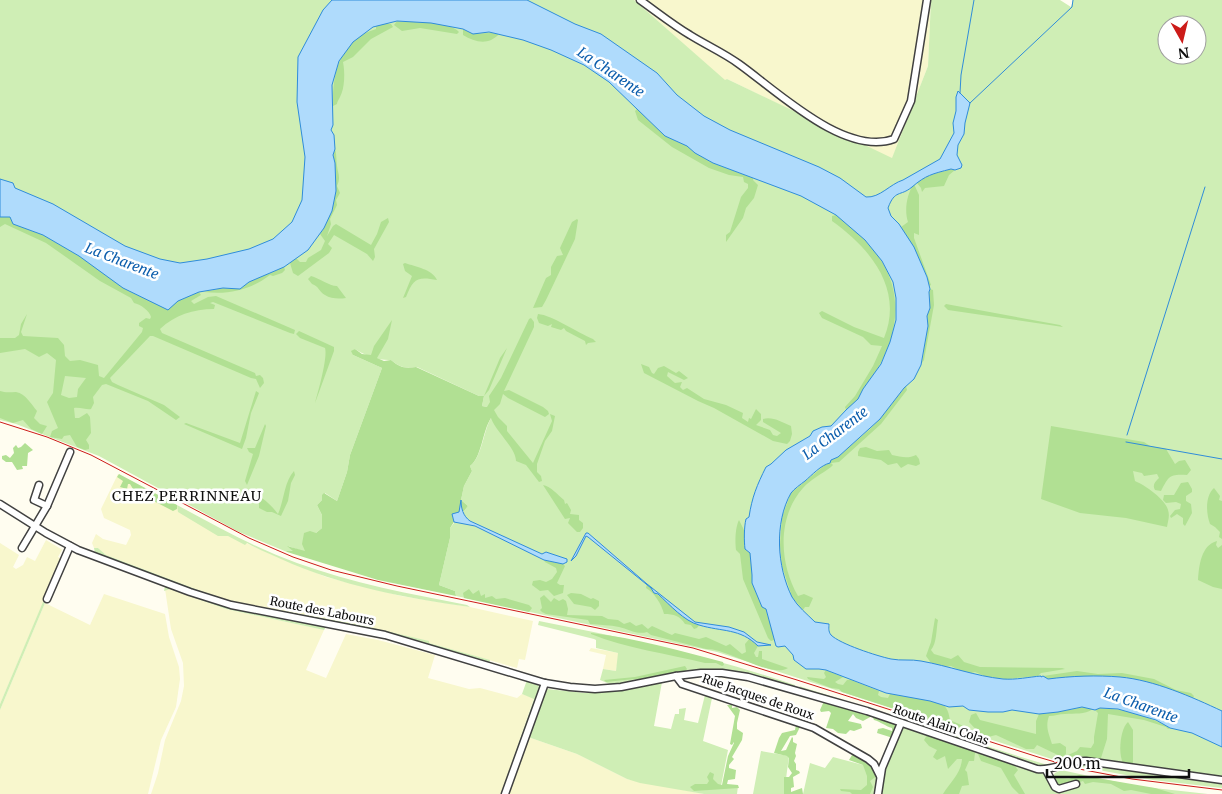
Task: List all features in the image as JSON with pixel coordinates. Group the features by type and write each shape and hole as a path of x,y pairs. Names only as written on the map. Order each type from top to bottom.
{"street":[{"path":"640,0 688,34 738,63 801,111 834,130 862,142 886,142 894,139 912,101 927,0"},
{"path":"22,548 47,506 70,452"},
{"path":"39,485 34,500 47,506"},
{"name":"Route des Labours","path":"0,504 70,546 169,584 231,605 390,636 545,683 578,688 605,688 654,681"},
{"path":"47,599 70,546"},
{"name":"Route Alain Colas","path":"654,681 676,676 712,673 748,676 851,706 1024,766 1046,770 1074,761 1086,761 1222,780"},
{"name":"Rue Jacques de Roux","path":"676,676 682,684 814,728 868,759 874,764 880,776"},
{"path":"505,794 545,683"},
{"path":"878,794 882,768 901,723"},
{"path":"1046,770 1058,789 1076,784"}],"green space":[{"path":"0,0 634,0 725,80 727,79 892,158 928,66 931,0 1060,0 1071,7 1073,0 1222,0 1222,776 1085,758 1061,762 717,652 456,596 455,591 439,585 450,538 450,528 468,506 461,500 464,486 472,471 470,466 480,451 491,418 487,407 482,406 484,396 479,396 417,367 403,367 391,360 372,357 355,349 353,355 382,368 350,455 347,472 337,501 325,493 317,505 322,515 322,528 316,533 305,552 288,546 296,552 287,552 239,532 99,456 16,424 0,420"},
{"path":"634,0 931,0 928,66 892,159 727,79 725,81"},
{"path":"397,21 439,24 454,28 459,32 457,34 420,28 402,31 394,25"},
{"path":"383,24 391,24 393,27 371,39 353,57 343,62 343,89 337,104 333,106 334,82 346,49 364,34"},
{"path":"463,29 472,33 499,34 495,38 481,42 463,35"},
{"path":"637,109 665,136 687,146 713,163 753,178 758,185 754,198 746,208 743,218 726,242 726,235 730,232 741,197 748,188 748,184 744,182 743,177 729,175 709,168 672,147 638,120 635,111"},
{"path":"335,149 339,178 337,186 340,193 336,200 337,205 330,219 331,224 327,236 336,224 371,245 381,222 388,218 389,222 374,249 375,257 373,261 367,254 334,235 328,244 332,248 329,253 298,276 293,273 290,263 296,258 300,262 306,262 308,258 321,250 325,241 320,234 324,228 335,163 333,155"},
{"path":"951,169 955,170 949,175 944,186 925,188 922,192 917,183 921,178"},
{"path":"914,184 919,195 919,235 914,233 914,238 931,285 929,286 927,276 901,227 908,222 907,202"},
{"path":"836,215 878,255 889,276 894,291 895,306 895,321 887,350 858,400 846,410 845,407 855,396 873,366 882,346 871,345 863,337 822,318 819,313 822,311 854,327 884,338 889,320 890,303 880,271 859,244 832,221 832,216"},
{"path":"0,217 10,217 13,224 43,235 79,256 178,301 199,292 201,295 191,301 194,304 208,297 216,296 295,330 294,334 213,302 210,303 215,305 214,309 199,310 172,320 160,329 162,333 255,373 256,376 260,375 264,383 260,388 256,379 150,336 110,378 112,382 164,405 180,417 176,420 148,401 106,384 102,385 93,397 94,403 91,409 74,408 75,418 79,418 87,413 90,417 91,433 86,440 89,449 85,450 77,447 70,435 64,436 62,439 50,437 52,431 58,428 47,402 53,393 56,360 47,353 39,357 25,349 0,353 0,338 15,338 19,335 21,324 27,314 21,332 23,336 58,338 64,345 65,356 70,361 80,360 98,365 99,376 104,378 142,332 143,328 139,326 139,323 151,317 149,312 134,303 131,298 100,281 46,243 5,224 0,227","holes":["65,376 86,378 78,389 77,397 69,398 61,395"]},
{"path":"577,219 575,239 546,300 542,307 533,308 546,278 551,275 551,267 557,256 563,255 560,248 572,222"},
{"path":"405,263 428,271 437,280 425,278 417,280 411,286 406,297 403,298 412,276 405,271 403,264"},
{"path":"284,267 285,270 282,273 270,275 247,288 222,293 204,292 223,288 240,289 249,282"},
{"path":"311,276 337,286 346,298 332,298 323,294 308,279"},
{"path":"930,289 933,290 934,305 922,363 928,326 927,316 930,308"},
{"path":"946,304 1063,327 948,310 944,306"},
{"path":"538,314 558,321 596,342 586,345 585,341 564,328 561,330 551,327 552,324 548,326 539,323"},
{"path":"531,318 534,322 534,327 504,391 509,390 543,407 549,414 545,417 503,394 500,404 494,410 507,426 507,431 533,463 552,421 550,414 555,416 552,431 545,441 537,464 537,472 541,476 542,481 539,482 526,465 516,461 513,451 491,418 480,451 470,466 472,471 464,486 461,500 468,506 464,511 452,514 454,522 450,528 450,538 439,585 455,591 456,596 378,580 286,551 293,551 287,546 305,551 302,544 304,533 310,531 316,533 322,528 322,515 317,505 322,500 324,493 337,501 347,472 350,455 382,368 353,355 351,351 355,349 362,354 371,355 374,346 392,320 388,339 377,358 384,361 391,360 402,367 416,367 479,396 484,396 482,406 487,407 490,402 489,396 501,378"},
{"path":"299,331 334,347 315,403 326,352 325,348 300,338 296,334"},
{"path":"507,348 489,390 484,396 500,358"},
{"path":"641,364 649,367 654,374 658,368 664,366 676,373 679,371 688,378 684,380 668,372 667,376 675,383 682,382 680,387 683,390 687,388 704,399 726,405 743,413 742,418 748,422 756,409 761,414 761,420 756,425 770,430 773,435 777,436 781,433 763,422 763,419 781,421 791,426 792,434 790,441 787,444 773,441 714,408 644,373"},
{"path":"906,386 907,390 881,424 839,462 831,463 833,465 831,467 806,485 789,512 784,540 784,555 787,569 798,596 804,594 813,598 809,607 805,607 803,610 792,597 782,566 780,545 782,517 791,493 831,460 838,457 869,430"},
{"path":"0,391 16,392 28,400 37,411 34,418 40,424 47,426 42,434 31,429 23,420 13,423 0,418"},
{"path":"256,391 259,393 251,413 242,449 184,424 186,423 240,443"},
{"path":"265,424 259,456 247,485 245,481 253,454 247,448 255,448"},
{"path":"1051,426 1144,442 1150,446 1166,449 1175,464 1185,460 1191,470 1187,475 1170,477 1161,491 1154,488 1154,484 1159,478 1157,474 1144,476 1142,473 1133,471 1135,481 1154,493 1166,506 1169,514 1167,527 1126,518 1080,513 1041,499"},
{"path":"25,443 33,450 28,453 27,466 22,466 23,469 17,470 12,462 6,462 2,459 2,456 6,455 10,458 14,453 13,448 16,445 18,448"},
{"path":"866,447 877,451 889,450 892,455 901,457 916,455 920,464 916,466 908,464 901,468 897,463 888,465 881,460 858,456 860,448"},
{"path":"294,471 295,475 291,483 288,501 281,516 259,508 259,501 249,493 262,498 278,514 286,486"},
{"path":"118,474 252,546 326,577 401,596 470,607 533,621 525,660 519,659 517,668 429,643 428,641 360,625 234,602 106,555 98,548 94,548 92,543 96,534 103,539 126,545 131,535 130,530 104,518 101,509"},
{"path":"119,474 177,505 177,509 173,511 146,497 139,490 133,489 130,484 128,484 127,489 120,487 123,481 117,477"},
{"path":"1188,482 1192,492 1186,496 1186,501 1191,504 1192,513 1185,526 1183,518 1177,514 1171,518 1170,516 1175,510 1180,509 1181,504 1176,502 1166,503 1163,500 1164,495 1174,495 1181,483"},
{"path":"543,485 557,493 564,500 565,504 567,503 571,510 570,514 579,515 579,520 583,523 583,528 580,532 577,532 568,523 570,518 565,519"},
{"path":"1214,488 1220,496 1219,500 1222,501 1222,539 1219,537 1220,532 1210,524 1208,515 1209,495"},
{"path":"177,505 251,544 297,563 360,582 470,607 397,595 327,577 247,543 245,545 228,536 218,536 178,512"},
{"path":"739,520 744,530 745,549 750,552 752,583 762,607 766,609 773,632 774,640 771,641 743,579 740,554 736,550 735,539"},
{"path":"46,540 62,550 58,557 62,559 0,704 0,543 19,555 13,567 16,569 23,565 27,557 35,561"},
{"path":"1217,541 1216,545 1218,548 1222,545 1222,589 1198,580 1204,551"},
{"path":"94,548 98,548 106,555 234,602 360,625 429,641 429,643 490,660 489,663 386,632 225,601 193,591 95,553"},
{"path":"544,560 565,566 557,583 564,585 563,593 554,596 548,590 540,591 532,585 533,581 540,580 546,582 552,579 557,572 556,568"},
{"path":"647,584 652,587 654,593 667,600 699,625 697,628 694,629 691,625 685,624 676,616 664,614 657,599 646,588"},
{"path":"165,586 334,627 334,629 326,627 324,630 226,609 170,589 164,591"},
{"path":"165,589 170,589 226,609 324,630 306,670 326,678 346,634 378,640 435,655 428,678 469,689 480,688 517,698 522,694 534,698 501,794 151,794 158,773 165,740 181,701 184,686 183,663 171,629"},
{"path":"469,589 473,594 479,590 481,596 485,594 485,598 492,596 496,599 505,598 529,605 532,608 529,612 464,598 463,593"},
{"path":"571,593 593,598 599,601 599,606 595,610 591,607 574,604 567,595"},
{"path":"104,594 165,614 169,637 179,667 180,679 176,707 161,740 148,794 0,794 0,710 45,603 90,625"},
{"path":"544,595 551,602 554,598 559,601 563,599 566,601 567,615 602,616 618,620 624,624 630,622 636,626 642,624 648,629 652,626 672,635 675,633 699,639 706,637 726,646 730,644 742,654 746,652 745,644 750,638 758,646 754,653 756,657 758,657 759,651 762,651 762,659 788,668 771,670 725,653 651,635 647,632 636,632 616,626 590,624 588,620 546,614 540,610 542,608 540,598"},
{"path":"43,602 45,603 0,710 0,704"},
{"path":"935,618 938,620 936,636 931,650 934,654 951,659 958,655 964,662 980,667 1065,669 1041,673 1038,676 1006,679 987,677 975,672 961,671 951,666 945,667 931,663 926,656 931,642"},
{"path":"539,621 700,656 795,686 738,672 612,685 600,680 603,669 616,671 618,653 596,648 596,640 594,639 538,625"},
{"path":"591,633 658,645 723,662 724,665 705,663 633,647 604,639"},
{"path":"591,648 619,653 616,671 603,669 606,655 589,651"},
{"path":"685,666 687,669 684,673 647,680 634,679 606,682 604,680 635,677"},
{"path":"826,670 843,677 835,682 838,684 843,685 847,680 851,680 879,691 878,695 881,697 888,698 890,694 938,702 946,708 950,720 970,729 970,732 968,733 842,692 839,689 831,688 807,677 824,679 826,677 824,673"},
{"path":"1077,671 1098,674 1122,673 1154,679 1176,690 1191,693 1194,696 1193,698 1122,677 1048,679 1043,676"},
{"path":"527,680 537,683 540,689 503,794 501,794 534,699 522,694"},
{"path":"662,682 654,726 671,729 675,714 679,714 679,709 686,708 684,720 698,723 705,695 712,698 703,741 728,750 721,786 738,786 737,794 704,794 640,783 627,779 577,754 528,737 543,693 547,689 585,693 634,688"},
{"path":"799,686 1051,766 1041,767 803,690"},
{"path":"824,701 896,723 897,727 893,738 877,733 878,729 883,728 892,731 892,728 874,720 872,716 863,721 856,718 853,714 848,721 861,724 862,728 854,731 850,730 846,734 826,728 831,713 829,711 821,712"},
{"path":"727,705 732,705 732,708 737,707 740,710 737,729 743,733 742,740 732,757 734,759 729,765 729,768 736,770 735,779 728,780 727,784 738,785 739,788 694,791 690,787 695,784 707,784 709,781 707,777 710,772 714,774 713,779 722,785 728,756 734,743 730,744 735,716"},
{"path":"1083,707 1093,709 1083,713 1049,716 1047,727 1052,744 1060,743 1066,747 1066,754 1062,757 1037,745 1034,749 1026,749 996,735 982,736 969,722 971,715 976,713 980,720 1036,734 1036,721 1039,714"},
{"path":"1100,708 1136,714 1170,728 1168,729 1144,720 1108,714 1107,739 1101,758 1089,760 1079,755 1070,757 1068,755 1077,751 1080,747 1091,748 1094,743 1098,713 1095,710"},
{"path":"1128,722 1133,730 1133,765 1123,763 1121,759 1123,730"},
{"path":"796,725 800,727 796,735 790,736 781,751 786,750 792,737 793,742 797,744 794,761 796,770 800,773 793,777 794,787 791,788 791,792 802,788 803,794 784,794 784,777 789,777 792,773 788,767 789,758 774,753 782,733 795,730"},
{"path":"900,728 908,728 1044,774 1049,781 1055,773 1061,770 1136,786 1208,794 880,794 882,776"},
{"path":"927,735 975,753 974,761 969,761 965,770 969,785 962,786 959,794 943,794 957,774 962,759 957,759 948,769 945,756 937,760 933,757 937,750 929,746 924,740"},
{"path":"528,737 577,754 627,779 704,794 508,794"},
{"path":"761,751 789,756 784,794 753,794"},
{"path":"978,754 1014,765 1018,770 1014,775 1025,794 1019,794 1012,787 1001,768 981,761"},
{"path":"852,755 856,755 867,762 878,775 870,781 873,787 870,794 852,794 840,789 861,790 867,785 867,776 863,765 849,760"},
{"path":"833,757 863,765 867,761 878,778 876,794 803,794 810,763 825,768"},
{"path":"1083,763 1222,783 1222,788 1153,780 1071,765"},
{"path":"1079,775 1155,788 1175,794 1124,791 1111,784 1093,782 1085,784 1083,781 1059,789 1052,778 1069,779"}],"water":[{"name":"La Charente","path":"332,0 527,0 575,24 601,34 657,73 677,95 704,116 730,130 819,167 840,178 866,197 880,193 940,159 954,133 953,123 958,91 970,103 964,134 958,145 957,155 962,165 961,168 925,177 908,190 893,198 888,208 891,216 899,224 914,247 930,289 930,308 927,316 928,326 921,365 914,379 904,388 880,419 838,457 820,468 791,493 782,518 780,531 781,559 787,585 792,597 815,622 829,624 831,635 859,649 895,660 921,661 982,676 1003,679 1041,676 1048,679 1111,676 1133,679 1173,690 1222,711 1222,747 1192,733 1170,728 1156,720 1118,709 1100,708 1095,710 1082,707 1039,714 1012,710 988,712 969,710 963,706 949,707 930,701 886,693 826,670 806,669 794,660 793,655 785,646 776,646 766,609 762,607 752,583 750,553 745,549 746,519 749,517 755,491 766,467 786,450 810,436 813,431 831,426 858,399 881,364 890,342 896,320 896,298 893,282 882,261 865,240 836,215 801,196 713,163 687,146 665,136 609,82 584,65 551,50 523,40 489,32 473,34 463,29 431,23 397,21 373,27 353,42 339,61 332,85 333,125 331,130 334,135 335,149 333,155 336,191 332,211 324,228 308,250 284,267 249,282 240,289 223,288 199,292 178,301 168,310 123,288 79,256 43,235 13,224 10,217 0,217 0,179 13,183 15,188 53,204 125,246 160,259 180,263 207,259 249,249 273,239 292,222 302,200 305,157 297,102 298,57 323,10"},
{"path":"461,500 463,512 470,521 542,554 546,552 567,559 567,562 563,564 544,560 475,526 454,522 452,514 459,512"},
{"path":"586,533 695,622 729,627 744,632 757,642 771,645 758,646 737,633 693,623 677,612 658,594 654,593 651,588 586,536 576,556 571,561"}],"waterway":[{"path":"960,93 961,75 974,0"},
{"path":"970,103 1072,7 1073,0"},
{"path":"1127,435 1205,187"},
{"path":"1126,442 1222,459"}],"railway":[{"path":"0,422 47,437 91,455 249,538 293,557 331,570 397,586 693,648 1079,769 1132,779 1222,790"}],"district":[{"name":"CHEZ PERRINNEAU","path":"187,496"}]}
